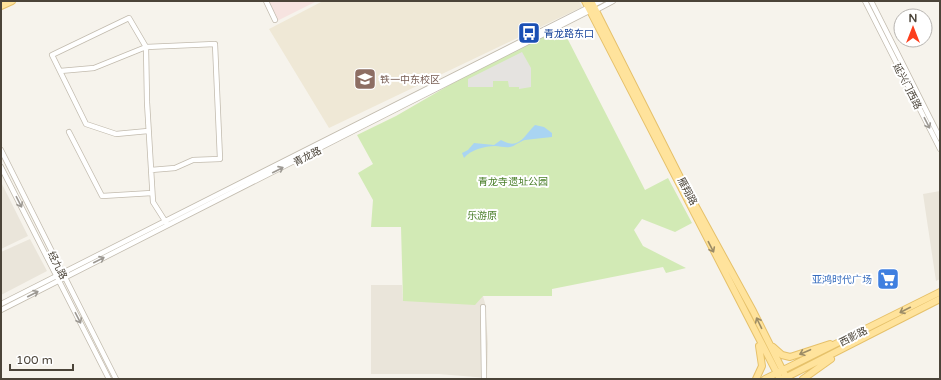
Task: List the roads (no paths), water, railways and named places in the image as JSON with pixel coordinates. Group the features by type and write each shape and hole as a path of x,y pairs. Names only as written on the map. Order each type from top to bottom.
{"main road":[{"path":"1,6 12,1"},
{"name":"雁翔路","path":"591,6 757,336 782,378"},
{"name":"雁翔路","path":"591,6 782,370"},
{"name":"西影路","path":"782,378 782,370 940,292"},
{"name":"西影路","path":"765,379 782,378 846,348 940,299"},
{"path":"756,379 762,362 757,336"},
{"path":"768,342 780,354 790,357 843,341"},
{"path":"803,379 846,348"}],"street":[{"path":"266,1 275,20"},
{"name":"青龙路","path":"1,310 601,1"},
{"name":"青龙路","path":"591,6 613,1"},
{"name":"延兴门西路","path":"866,1 940,149"},
{"name":"延兴门西路","path":"871,1 940,138"},
{"path":"148,132 116,134 86,124 52,55 130,18 146,46 148,132 153,202 166,224"},
{"path":"60,71 94,68 146,46 215,44 220,159 193,160 175,168 151,170"},
{"path":"69,132 102,196 152,193"},
{"name":"经九路","path":"1,150 116,379"},
{"name":"经九路","path":"1,167 109,379"},
{"name":"青龙路","path":"1,304 62,272 166,224"},
{"path":"483,307 484,379"}],"water":[{"path":"535,125 544,127 552,133 552,137 525,140 510,147 495,146 482,148 470,153 464,158 462,153 468,150 474,143 494,145 501,140 507,143 517,143"}],"place":[{"name":"青龙路东口","path":"529,33"},
{"name":"铁一中东校区","path":"365,79"},
{"name":"亚鸿时代广场","path":"888,279"}],"park label":[{"name":"青龙寺遗址公园","path":"513,181"},
{"name":"乐游原","path":"482,215"}]}
